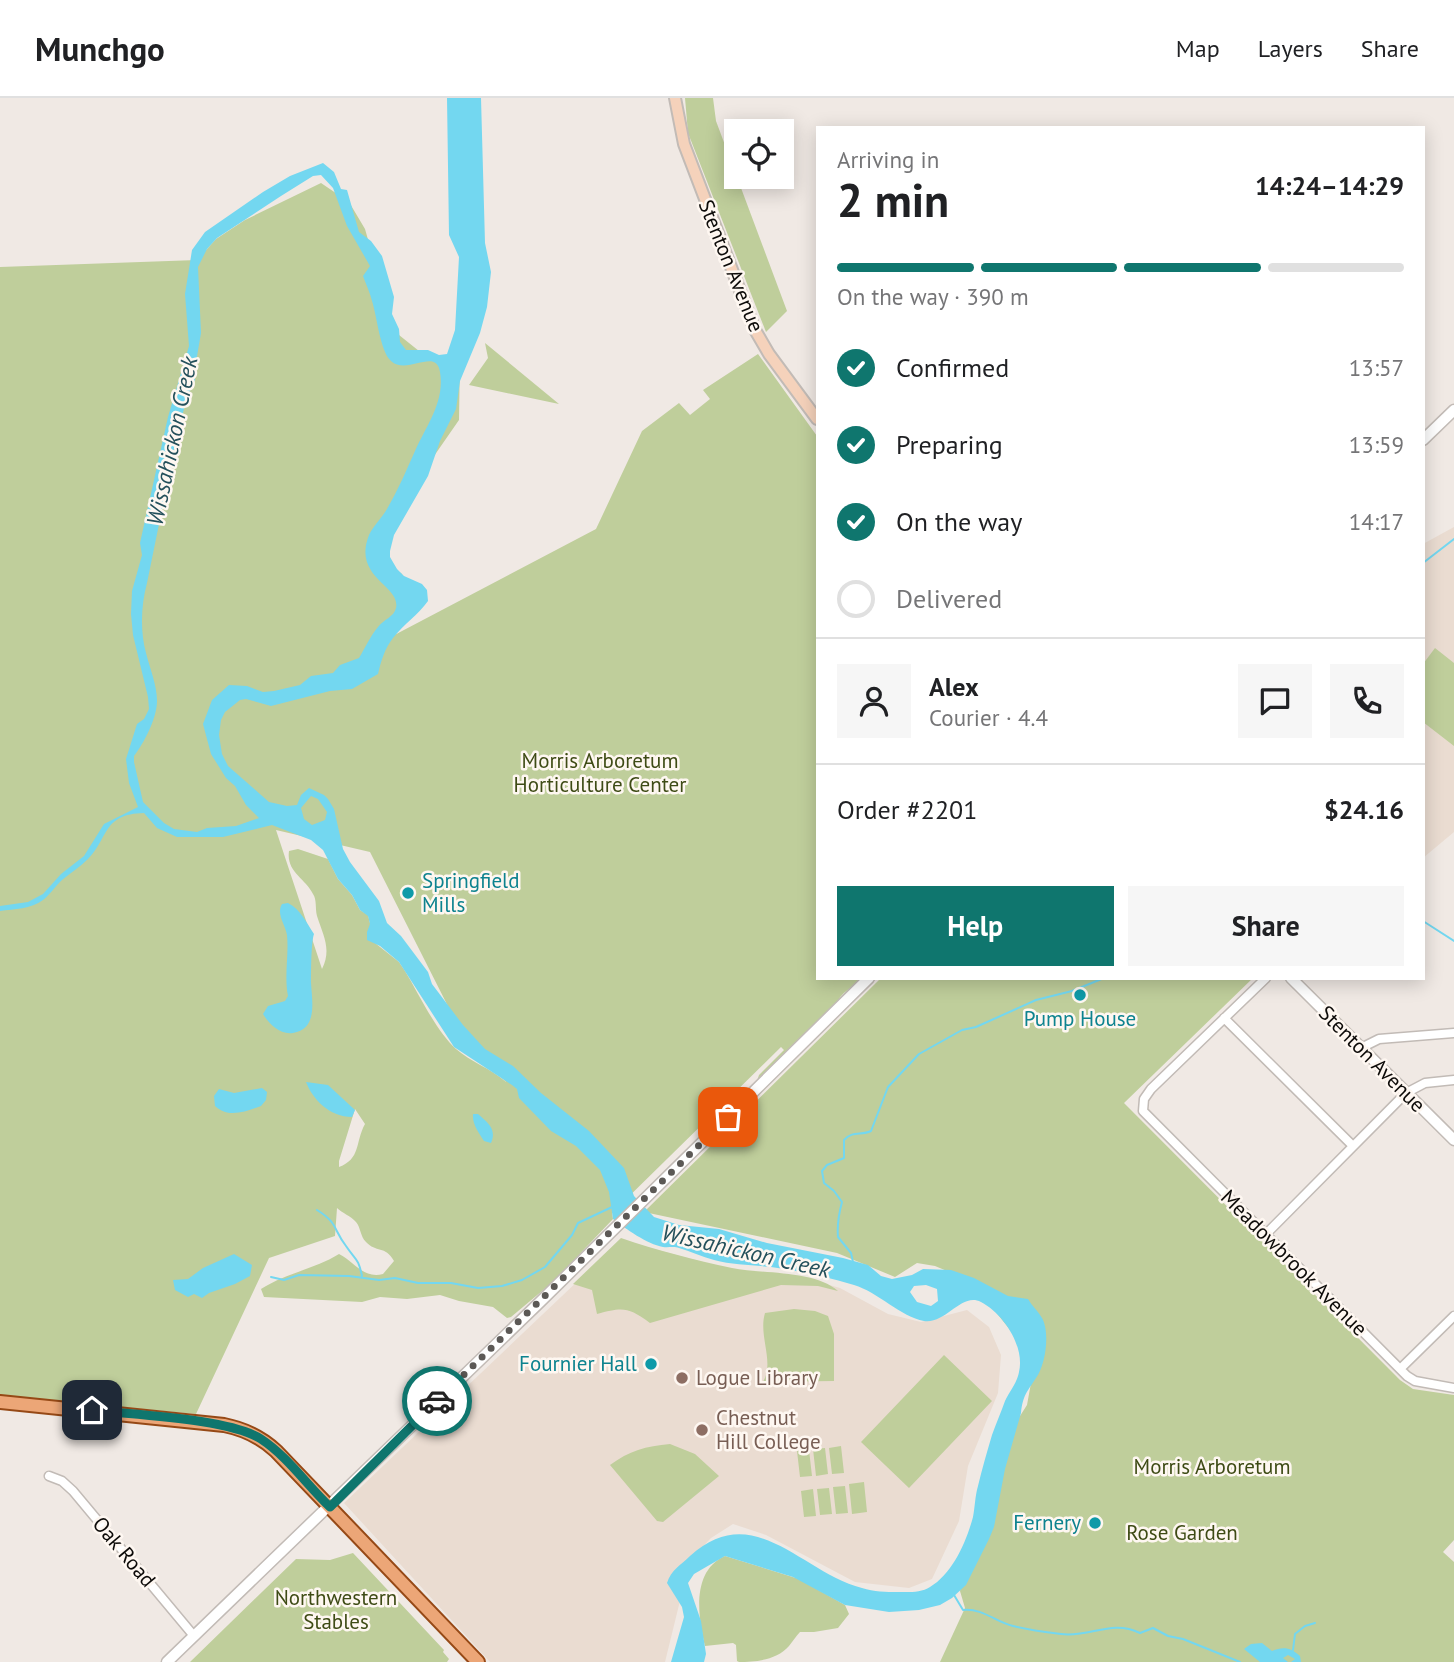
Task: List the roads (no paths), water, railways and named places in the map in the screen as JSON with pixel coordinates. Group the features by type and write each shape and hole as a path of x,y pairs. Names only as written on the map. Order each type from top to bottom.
{"main road":[{"name":"Stenton Avenue","path":"675,98 684,144 755,330 769,354 816,418"},
{"path":"0,1402 140,1415 238,1429 258,1437 271,1446 478,1662"}],"street":[{"path":"1425,438 1454,410"},
{"path":"167,1662 330,1507 867,980"},
{"path":"1264,980 1224,1018 1353,1146"},
{"name":"Stenton Avenue","path":"1293,980 1454,1140"},
{"name":"Meadowbrook Avenue","path":"1224,1018 1146,1095 1142,1108 1146,1115 1400,1369 1415,1381 1454,1388"},
{"path":"1361,1048 1379,1039 1454,1033"},
{"path":"1265,1235 1406,1093 1425,1083 1454,1080"},
{"path":"1400,1369 1454,1316"},
{"name":"Oak Road","path":"49,1476 62,1481 73,1491 194,1636"}],"water":[{"name":"Wissahickon Creek","path":"447,98 481,98 485,243 491,272 487,307 480,333 460,381 456,409 440,441 428,476 394,535 390,551 390,557 397,569 427,590 428,601 390,642 378,674 352,689 330,691 271,706 246,699 240,700 225,712 221,720 219,735 222,754 228,766 269,802 297,805 301,795 309,788 328,799 334,809 343,849 350,862 379,901 387,923 401,936 428,972 432,984 463,1025 485,1049 513,1066 541,1093 589,1131 624,1168 634,1196 654,1217 679,1225 719,1229 767,1243 843,1258 868,1265 881,1276 892,1279 912,1275 923,1269 951,1270 974,1278 1008,1296 1028,1299 1040,1315 1046,1331 1042,1365 1023,1402 989,1539 966,1585 940,1605 889,1612 845,1605 793,1577 725,1556 694,1574 688,1583 701,1621 706,1654 704,1662 671,1662 684,1617 682,1607 667,1583 677,1568 713,1540 735,1534 757,1537 840,1580 876,1591 923,1590 945,1574 966,1537 992,1435 1019,1372 1016,1342 1005,1323 989,1307 974,1300 967,1301 940,1318 924,1321 907,1315 854,1285 792,1270 714,1260 677,1247 657,1245 624,1227 613,1219 609,1192 600,1170 576,1146 551,1131 519,1098 517,1089 454,1047 399,962 380,946 367,940 370,924 368,916 360,910 352,895 338,879 323,850 311,840 272,825 223,837 177,837 157,828 144,813 130,814 113,822 88,859 43,900 28,907 0,911 0,906 28,902 43,894 61,874 84,856 104,824 138,807 129,783 126,759 137,724 144,719 149,709 133,635 132,591 142,555 140,543 168,417 189,346 185,294 192,250 205,232 263,192 290,176 323,163 334,172 341,189 347,190 359,232 371,241 382,256 394,297 392,314 399,329 400,342 406,350 428,350 439,355 447,354 455,330 459,257 449,235","holes":["321,175 333,188 347,226 370,266 363,276 387,356 398,365 405,366 433,362 440,372 437,404 391,502 369,535 365,550 371,571 392,593 396,608 375,630 359,658 340,665 333,673 311,676 300,685 274,691 263,692 247,686 229,685 212,700 203,724 211,754 246,805 259,818 236,826 207,828 197,832 174,829 143,802 134,756 149,730 157,701 143,636 142,609 177,436 187,397 195,380 201,333 198,267 207,249 217,238 313,176","311,796 318,799 327,812 325,820 312,825 304,819 301,808","926,1285 937,1289 938,1301 931,1306 917,1302 910,1292 914,1286"]},
{"path":"288,903 300,913 314,934 311,966 312,1013 307,1026 293,1033 275,1028 263,1014 268,1006 285,1001 288,996 287,935 280,908 282,904"},
{"path":"306,1082 328,1085 355,1110 352,1117 337,1114 323,1106"},
{"path":"262,1088 267,1092 266,1100 261,1106 232,1113 215,1106 214,1096 219,1089 234,1093"},
{"path":"473,1114 478,1114 490,1127 493,1134 491,1143 484,1141 480,1135"},
{"path":"234,1254 252,1265 250,1276 202,1298 194,1294 188,1297 175,1290 173,1280 188,1279 203,1268"},
{"path":"1262,1643 1272,1651 1284,1648 1290,1650 1300,1656 1301,1662 1291,1662 1295,1659 1288,1655 1283,1658 1288,1662 1260,1662 1244,1649 1251,1644"}],"waterway":[{"path":"1425,561 1454,539"},
{"path":"1425,922 1454,941"},
{"path":"853,1262 851,1253 838,1237 842,1202 824,1183 822,1171 827,1165 844,1158 844,1140 847,1137 871,1131 888,1087 919,1054 962,1030 976,1027 1036,1000 1072,991 1099,980"},
{"path":"271,1277 284,1280 299,1275 349,1276 379,1280 395,1278 418,1283 451,1283 478,1288 502,1286 522,1280 545,1267 572,1235 578,1223 612,1207"},
{"path":"317,1210 332,1223 358,1262 362,1276"},
{"path":"954,1595 963,1610 977,1611 1019,1627 1072,1635 1110,1628 1129,1629 1140,1633 1153,1628 1240,1662"},
{"path":"1293,1650 1295,1634 1305,1626 1315,1623"}],"place":[{"name":"Springfield Mills","path":"408,893"},
{"name":"Pump House","path":"1080,995"},
{"name":"Fournier Hall","path":"651,1364"},
{"name":"Logue Library","path":"682,1378"},
{"name":"Chestnut Hill College","path":"702,1430"},
{"name":"Fernery","path":"1095,1523"}],"park label":[{"name":"Morris Arboretum Horticulture Center","path":"600,773"},
{"name":"Morris Arboretum","path":"1212,1467"},
{"name":"Rose Garden","path":"1182,1533"},
{"name":"Northwestern Stables","path":"336,1610"}]}
